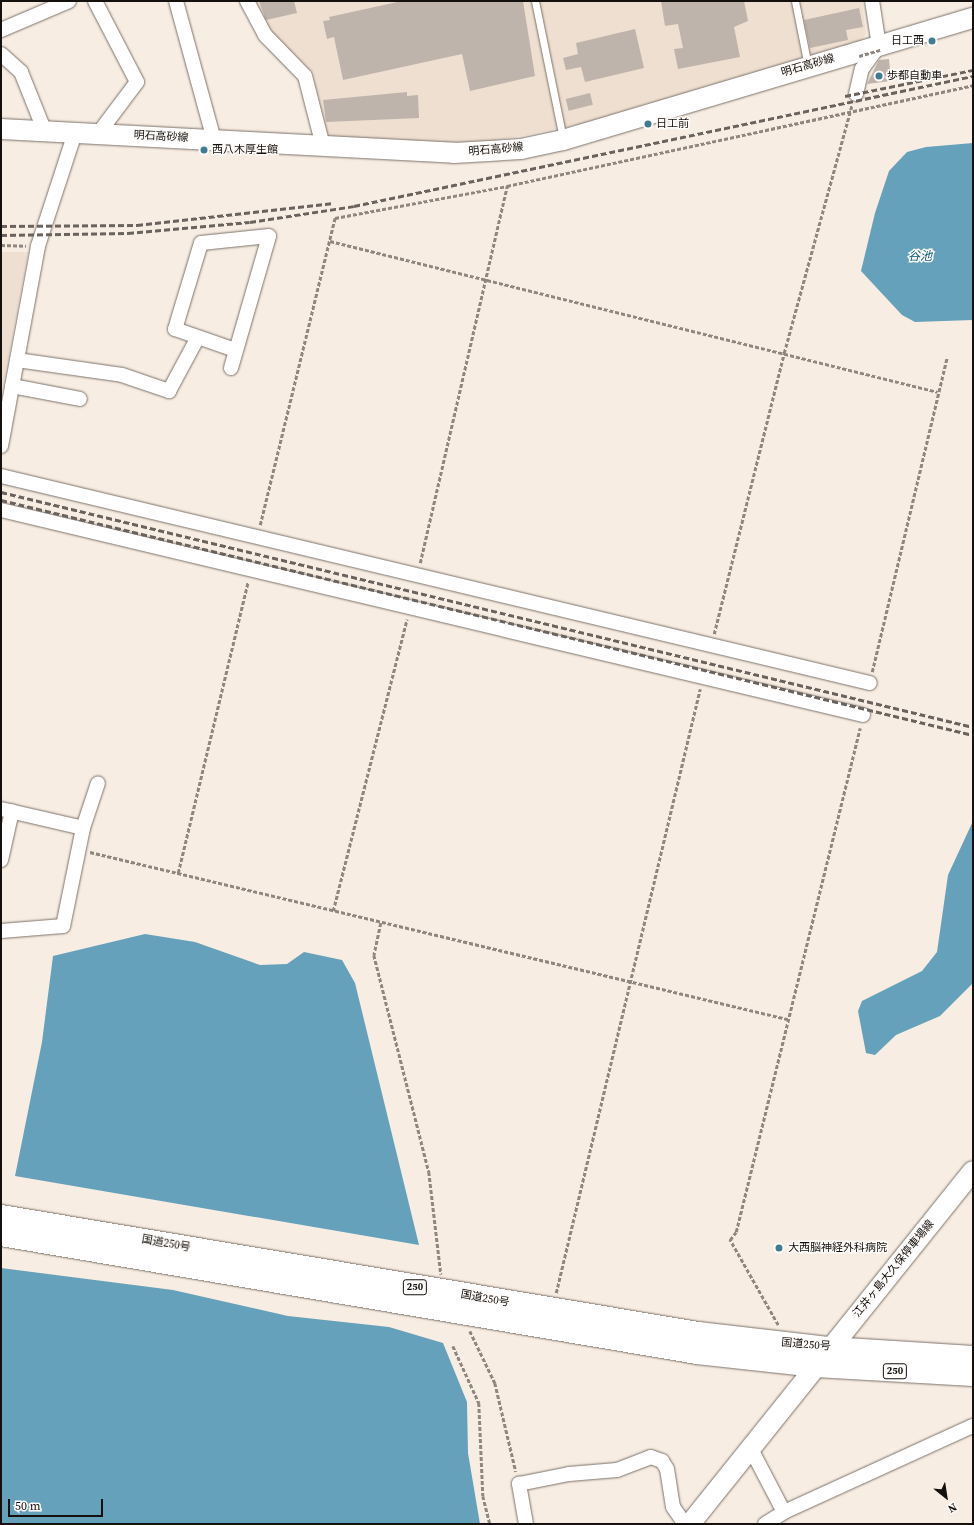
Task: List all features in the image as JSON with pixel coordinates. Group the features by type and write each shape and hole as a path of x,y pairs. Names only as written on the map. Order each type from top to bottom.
{"highway":[{"name":"国道250号","path":"1,1216 542,1308 786,1344 973,1357"},
{"name":"国道250号","path":"1,1235 537,1328 816,1366 973,1375"}],"main road":[{"name":"明石高砂線","path":"1,129 454,153 521,149 563,140 808,66 879,48 973,18"},
{"name":"江井ヶ島大久保停車場線","path":"690,1524 973,1171"}],"street":[{"path":"1,30 69,1"},
{"path":"95,1 137,82 98,134"},
{"path":"176,1 214,140"},
{"path":"247,1 265,35 305,76 323,146"},
{"path":"856,94 862,69 879,48 872,1"},
{"path":"1,54 21,72 45,132"},
{"path":"1,446 38,246 75,133"},
{"path":"231,368 269,236 201,243 174,329 197,339 235,350"},
{"path":"17,360 122,375 168,391 197,339"},
{"path":"12,386 80,399"},
{"path":"1,476 257,535 418,576 870,683"},
{"path":"1,510 251,568 703,678 863,715"},
{"path":"1,931 63,926 80,850 83,828 98,783"},
{"path":"1,860 6,810 83,828"},
{"path":"765,1524 784,1512 973,1426"},
{"path":"751,1449 784,1512"},
{"path":"526,1524 519,1484 569,1474 617,1470 651,1457 662,1461 667,1469 673,1507 685,1524"}],"lane":[{"path":"535,1 563,140"},
{"path":"795,1 808,66"}],"path":[{"path":"852,58 879,48"},
{"path":"257,535 330,241 334,218 507,186 973,85"},
{"path":"711,645 784,353 849,112 856,94"},
{"path":"418,576 487,281 507,186"},
{"path":"330,241 938,392"},
{"path":"1,245 38,246"},
{"path":"870,683 947,357"},
{"path":"178,873 251,568"},
{"path":"333,911 410,606"},
{"path":"556,1296 703,678"},
{"path":"786,1344 730,1240 736,1232 787,1019 863,715"},
{"path":"80,850 380,923 787,1019"},
{"path":"380,923 374,955 429,1172 441,1274"},
{"path":"470,1330 495,1383 519,1484"},
{"path":"453,1346 479,1403 483,1496 490,1524"}],"shaded area":[{"path":"254,1 862,1 866,34 860,42 589,122 527,135 476,143 327,140 313,73 267,31"},
{"path":"1,252 28,252 1,396"}],"water":[{"name":"谷池","path":"973,143 973,320 915,322 902,315 861,271 875,213 889,171 907,152 926,147"},
{"path":"973,821 973,983 940,1016 896,1035 875,1055 866,1053 858,1011 862,1001 922,971 937,952 948,875"},
{"path":"145,934 195,942 260,965 287,964 304,952 342,960 355,983 419,1245 15,1176 42,1042 53,956"},
{"path":"1,1268 173,1290 288,1316 389,1327 443,1343 467,1402 468,1453 480,1524 1,1524"}],"building":[{"path":"259,1 294,1 297,13 266,20"},
{"path":"402,1 523,1 535,76 470,91 462,54 343,80 334,37 327,39 323,21 330,20 329,17"},
{"path":"661,1 744,1 748,21 734,27 740,57 678,69 674,49 683,48 678,24 665,26"},
{"path":"859,8 863,27 846,30 848,40 810,48 804,20"},
{"path":"635,29 644,68 585,82 581,67 566,70 563,58 578,54 576,43"},
{"name":"歩都自動車","path":"889,59 891,81 867,84 879,60"},
{"path":"407,92 407,96 418,95 419,118 326,122 323,100"},
{"path":"590,93 593,105 569,111 566,99"}],"railway":[{"path":"845,96 973,70"},
{"path":"1,235 128,233 250,222 354,206 973,76"},
{"path":"1,226 137,225 334,203"},
{"path":"1,492 973,727"},
{"path":"1,500 973,735"}],"place":[{"name":"日工西","path":"932,41"},
{"name":"歩都自動車","path":"879,76"},
{"name":"日工前","path":"648,124"},
{"name":"西八木厚生館","path":"204,150"},
{"name":"大西脳神経外科病院","path":"779,1248"}]}
